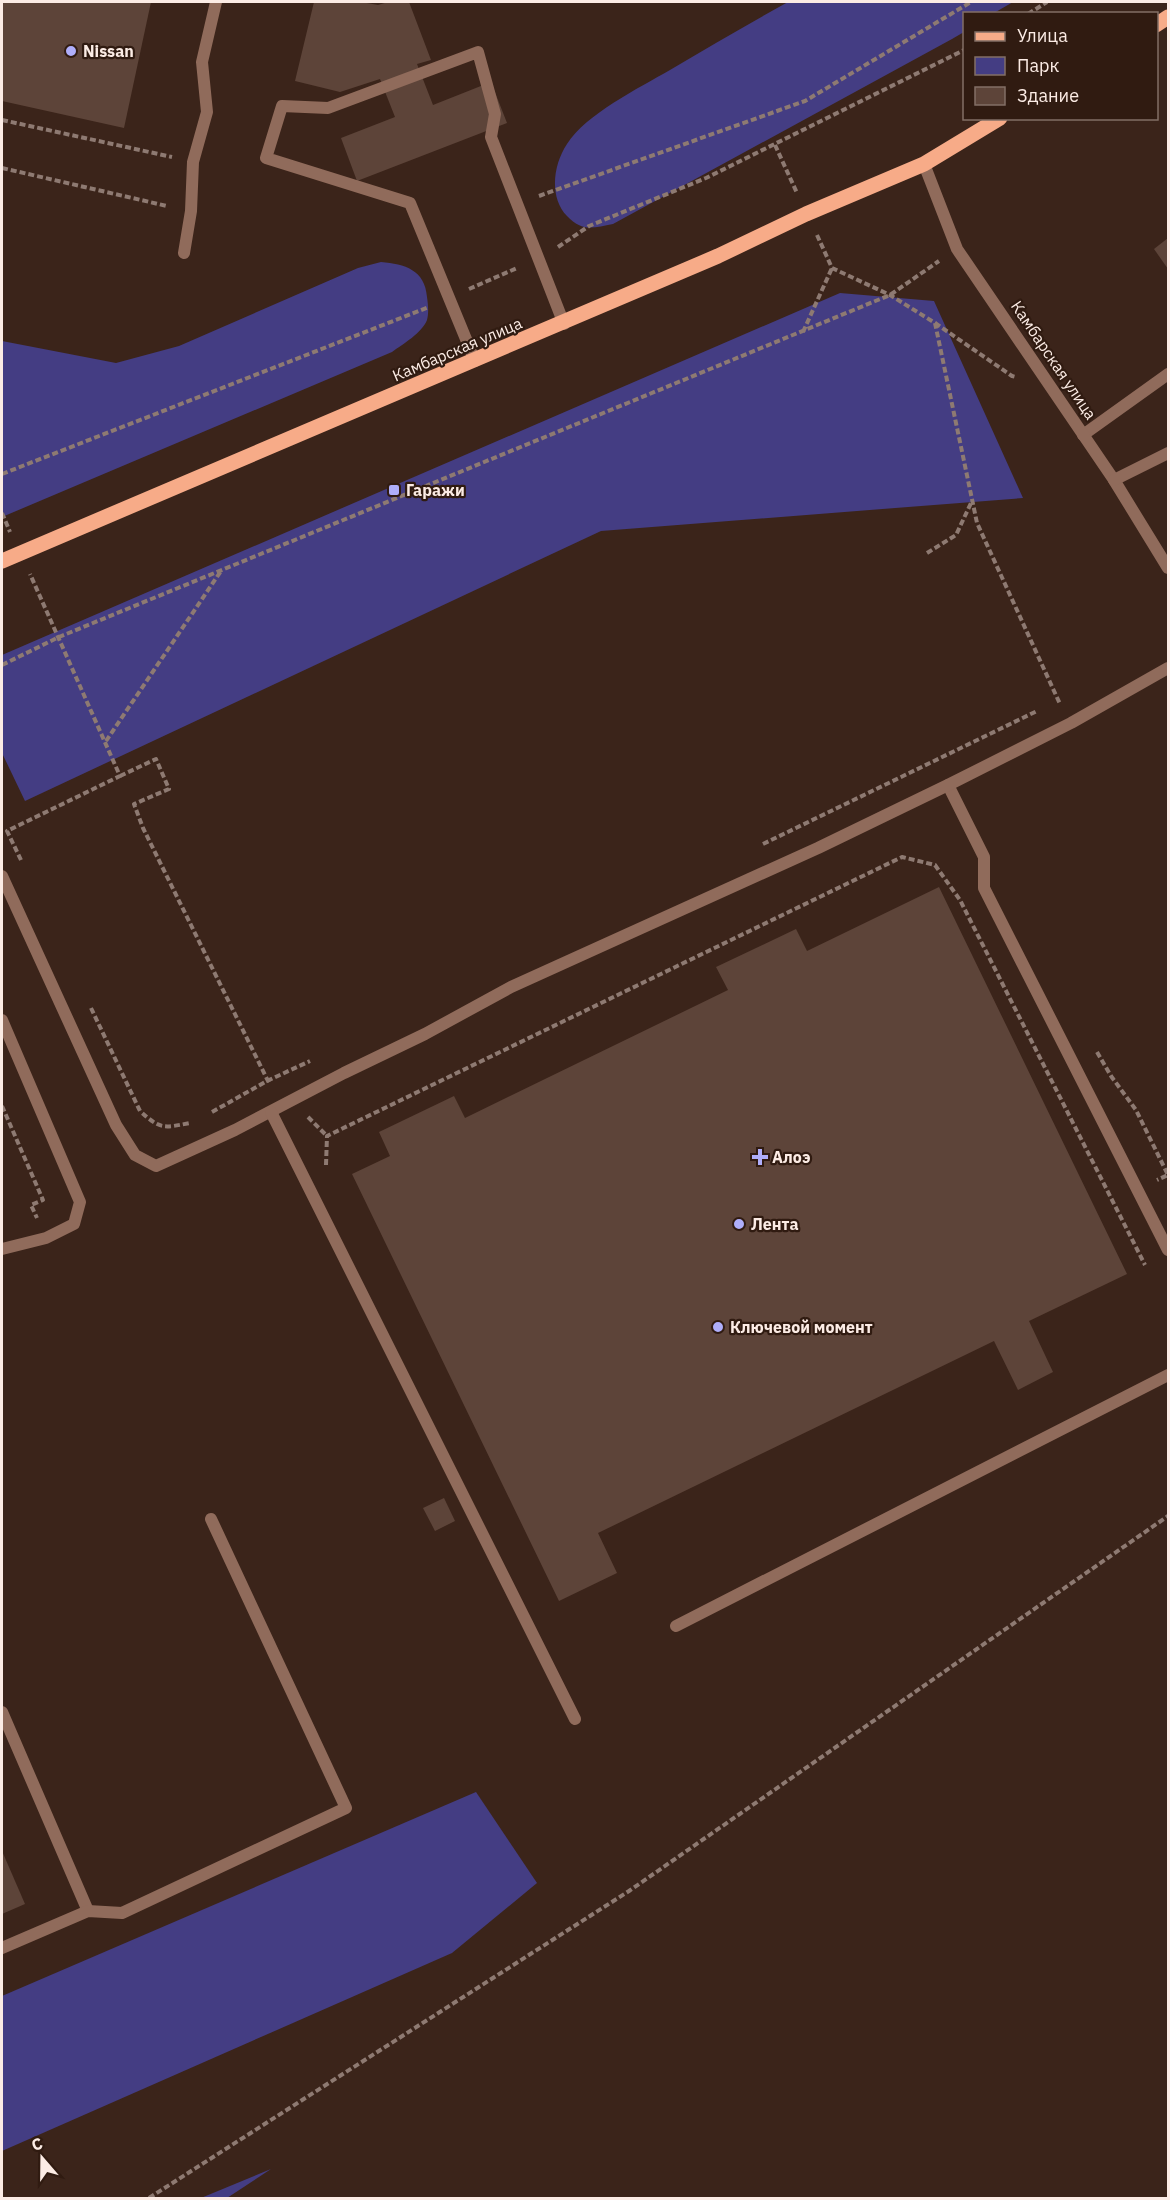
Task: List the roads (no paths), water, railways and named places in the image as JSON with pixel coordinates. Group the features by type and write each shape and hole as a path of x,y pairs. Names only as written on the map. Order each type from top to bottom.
{"main road":[{"name":"Камбарская улица","path":"2,561 564,324 718,256 806,214 924,164 997,120"},
{"path":"2,554 20,553"}],"street":[{"path":"184,253 191,212 193,162 207,112 202,62 216,2"},
{"path":"475,361 410,203 266,158 282,106 328,108 478,52 495,114 491,137 564,324"},
{"name":"Камбарская улица","path":"924,164 957,249 1114,480 1168,568"},
{"path":"1083,435 1168,374"},
{"path":"1114,480 1168,453"},
{"path":"2,876 116,1125 135,1155 156,1166 271,1112 512,987 818,848 948,785 1071,723 1168,668"},
{"path":"948,785 984,857 984,888 1168,1250"},
{"path":"2,1020 80,1202 74,1224 46,1238 2,1249"},
{"path":"271,1112 575,1719"},
{"path":"676,1626 1168,1375"},
{"path":"2,1948 88,1911 122,1913 346,1808 211,1519"},
{"path":"2,1712 88,1911"}],"place":[{"name":"Nissan","path":"71,51"},
{"name":"Гаражи","path":"394,490"},
{"name":"Алоэ","path":"760,1157"},
{"name":"Лента","path":"739,1224"},
{"name":"Ключевой момент","path":"718,1327"}]}
